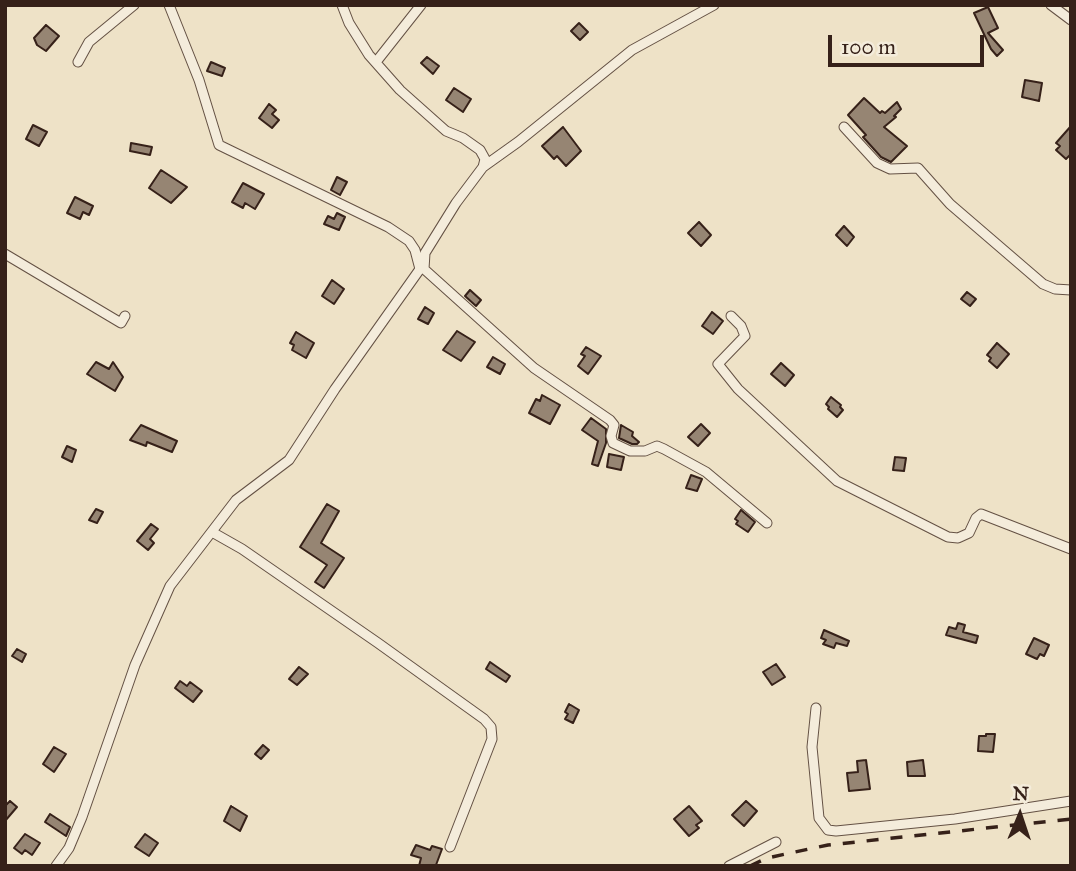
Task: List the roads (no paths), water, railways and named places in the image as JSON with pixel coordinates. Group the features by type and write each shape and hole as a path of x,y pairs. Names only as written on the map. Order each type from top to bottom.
{"street":[{"path":"78,62 89,42 134,5"},
{"path":"169,5 199,80 219,145 388,227 409,241 422,269 534,368 610,420 614,425 611,436 613,443 629,451 645,451 657,446 664,449 706,472 767,523"},
{"path":"342,5 349,23 376,62 400,90 446,131 463,138 480,150 485,159 483,167"},
{"path":"376,62 421,5"},
{"path":"56,866 69,848 82,817 135,665 170,586 236,500 289,460 335,389 422,269 425,253 456,203 483,167 632,50 714,5"},
{"path":"1051,5 1071,20"},
{"path":"844,127 877,163 890,169 918,168 950,204 1044,284 1055,289 1071,290"},
{"path":"5,254 121,323 125,316"},
{"path":"731,316 741,326 745,336 719,365 738,389 836,481 948,537 958,538 969,533 981,514 1052,544 1071,549"},
{"path":"212,532 242,549 366,635 484,719 491,727 492,739 450,847"},
{"path":"816,708 812,747 819,818 828,830 956,819 1071,801"},
{"path":"729,866 776,842"}],"railway":[{"path":"750,866 767,858 828,845 1071,819"}]}
